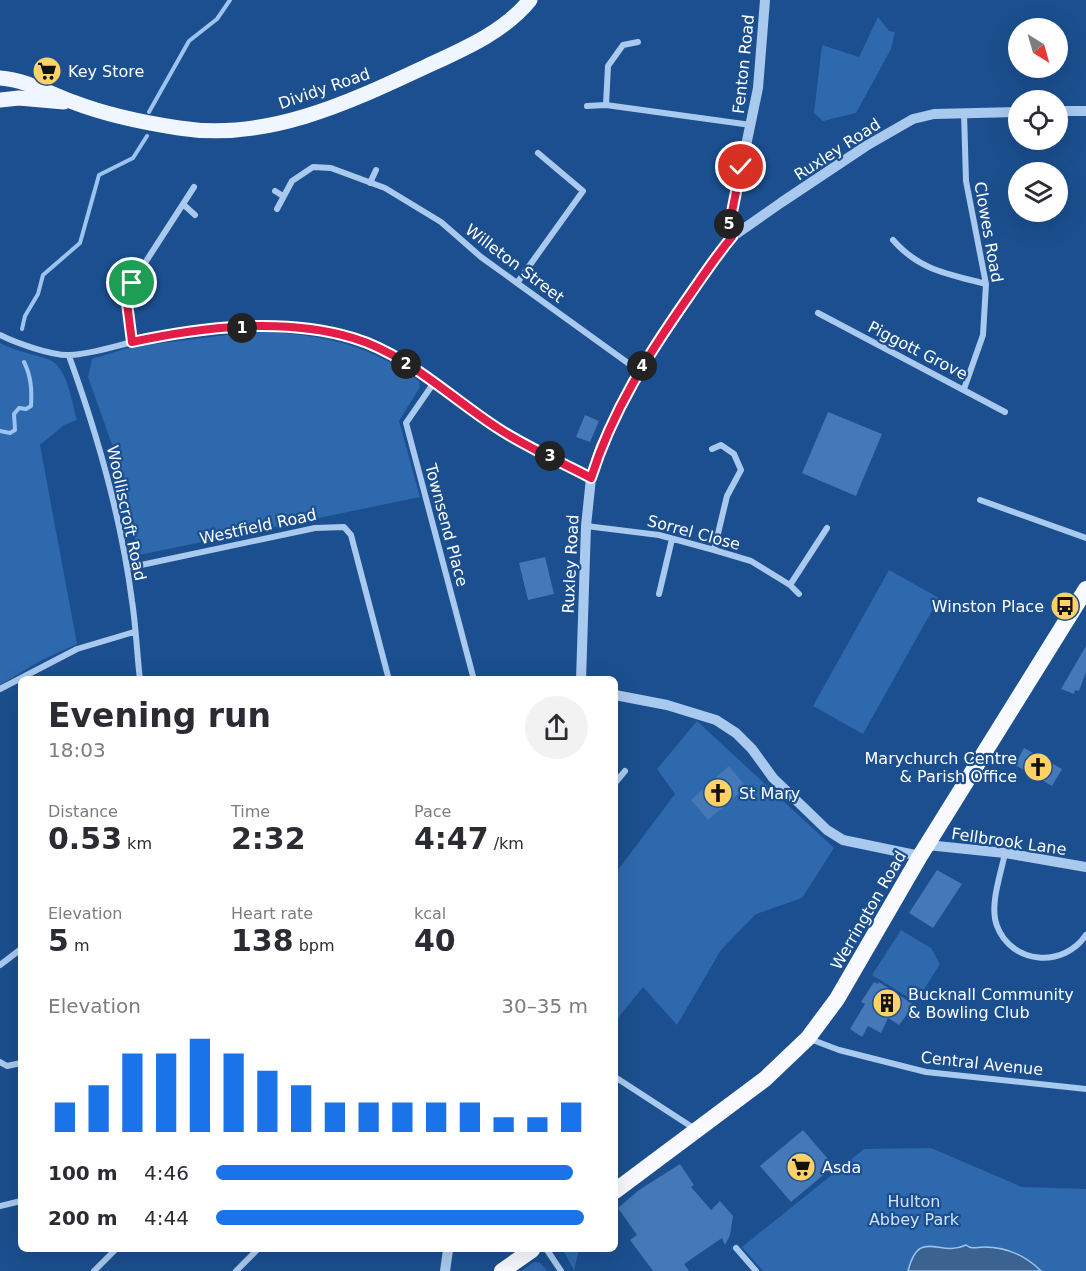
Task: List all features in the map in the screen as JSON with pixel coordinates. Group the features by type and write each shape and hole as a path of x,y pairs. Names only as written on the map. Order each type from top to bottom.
{"highway":[{"name":"Werrington Road","path":"618,1184 697,1131 765,1079 808,1038 837,999 924,851 1086,589"},
{"path":"502,1271 529,1252"}],"main road":[{"name":"Dividy Road","path":"0,99 73,102 179,128 216,130 264,126 338,106 421,69 501,27 530,0"},
{"name":"Dividy Road","path":"0,78 37,86 73,102"},
{"path":"0,84 0,99"}],"street":[{"name":"Fenton Road","path":"732,237 729,227 758,88 765,0"},
{"path":"606,105 608,66 623,45 638,42"},
{"path":"587,106 606,105 751,125"},
{"path":"1068,111 1086,111"},
{"name":"Ruxley Road","path":"581,676 585,526 591,478 609,427 639,371 716,257 732,237 856,152 914,119 964,112 1008,112"},
{"name":"Clowes Road","path":"964,112 966,181 986,284 983,335 964,389"},
{"path":"517,283 583,191 538,153"},
{"name":"Willeton Street","path":"277,209 297,176 313,167 331,168 370,183 411,202 441,222 481,257 639,371"},
{"path":"370,183 376,171"},
{"path":"132,342 127,303 132,283 184,206 194,187"},
{"path":"275,191 283,196"},
{"path":"184,206 195,215"},
{"path":"892,240 907,257 926,268 986,284"},
{"name":"Piggott Grove","path":"818,313 1005,412"},
{"path":"0,335 31,347 69,356 132,342 263,326 303,328 333,333 371,345 400,360 501,430 591,478"},
{"name":"Woolliscroft Road","path":"69,356 104,462 127,568 140,676"},
{"name":"Townsend Place","path":"434,384 406,423 473,676"},
{"path":"712,449 721,445 734,454 741,470 727,496 714,550"},
{"path":"980,500 1086,538"},
{"name":"Sorrel Close","path":"585,526 634,531 672,539 751,561 790,585 799,594"},
{"name":"Westfield Road","path":"127,568 315,528 344,527 351,535 388,676"},
{"path":"790,585 827,528"},
{"path":"658,594 672,539"},
{"path":"25,676 77,649 134,632"},
{"path":"0,689 18,680"},
{"name":"Fellbrook Lane","path":"618,696 660,704 716,720 736,733 752,749 773,778 827,830 843,840 924,851 1005,853 1086,867"},
{"path":"618,779 625,771"},
{"path":"1005,853 994,906 996,925 1005,940 1019,952 1048,959 1067,953 1086,935"},
{"path":"0,965 18,951"},
{"name":"Central Avenue","path":"808,1038 839,1050 926,1072 1086,1089"},
{"path":"0,1062 7,1066 18,1064"},
{"path":"618,1079 697,1131"},
{"path":"0,1206 18,1202"},
{"path":"736,1248 756,1271"},
{"path":"97,1270 113,1252"},
{"path":"236,1271 255,1252"},
{"path":"445,1271 448,1252"},
{"path":"548,1252 561,1271"}],"green space":[{"path":"878,17 889,31 895,32 891,49 856,113 823,121 814,113 822,45 859,57"},
{"path":"258,331 303,335 342,343 380,357 419,381 420,387 399,421 420,497 139,555 114,450 88,377 92,359 131,347"},
{"path":"0,343 56,364 65,378 73,404 77,420 64,425 40,445 77,644 42,660 0,685"},
{"path":"889,570 939,598 863,734 813,706"},
{"path":"697,721 834,848 802,898 756,914 721,950 677,1025 643,987 618,1018 618,870 675,794 657,769"},
{"path":"901,930 931,948 940,964 916,1002 872,975"},
{"name":"Hulton Abbey Park","path":"931,1148 1022,1187 1086,1189 1086,1271 763,1271 742,1247 864,1149"},
{"path":"564,1252 578,1252 574,1270"},
{"path":"534,1262 540,1263 547,1271 521,1271"}],"shaded area":[{"path":"966,1245 972,1248 992,1247 1008,1251 1029,1261 1041,1271 908,1271 918,1250 924,1247 956,1248"}],"building":[{"path":"828,412 882,434 856,496 802,473"},
{"path":"585,415 599,421 590,442 576,437"},
{"path":"545,557 554,594 528,600 519,563"},
{"path":"1086,646 1086,672 1079,691 1075,690 1074,694 1061,689"},
{"name":"Marychurch Centre & Parish Office","path":"1024,748 1062,769 1052,786 1015,765"},
{"name":"St Mary","path":"729,766 746,787 708,820 691,800"},
{"path":"937,870 962,884 933,928 909,913"},
{"name":"Bucknall Community & Bowling Club","path":"874,982 878,984 879,982 914,1005 899,1025 888,1018 881,1033 868,1026 862,1037 850,1029 865,1004 861,1002"},
{"path":"803,1130 834,1166 791,1202 760,1166"},
{"path":"680,1164 694,1185 691,1187 711,1210 720,1201 733,1216 730,1235 725,1245 722,1238 684,1264 689,1271 653,1271 630,1240 637,1235 618,1208 639,1190"}],"waterway":[{"path":"149,112 189,41 217,19 230,0"},
{"path":"22,329 25,316 38,294 43,275 80,243 99,175 133,158 147,136"},
{"path":"0,431 10,433 15,430 14,414 19,408 26,409 31,406 31,383 24,362"}],"place":[{"name":"Key Store","path":"47,71"},
{"name":"Winston Place","path":"1065,606"},
{"name":"Marychurch Centre & Parish Office","path":"1038,767"},
{"name":"St Mary","path":"718,793"},
{"name":"Bucknall Community & Bowling Club","path":"887,1003"},
{"name":"Asda","path":"801,1167"}],"route":[{"path":"132,283 127,303 132,342 156,337 263,326 303,328 354,338 400,360 501,430 591,478 609,427 639,371 670,323 732,237 729,227 741,167"}]}
